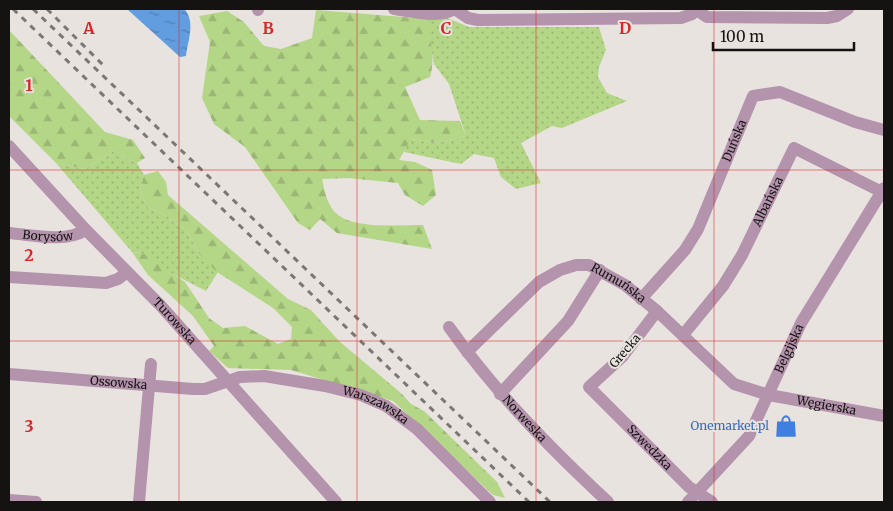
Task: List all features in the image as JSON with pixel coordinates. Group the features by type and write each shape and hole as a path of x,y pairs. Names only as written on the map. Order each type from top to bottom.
{"street":[{"path":"394,9 430,13 449,12 455,9 468,18 478,20 588,14 681,18 692,14 695,9 707,18 827,18 837,16 848,9"},
{"name":"Duńska","path":"641,299 685,250 698,229 753,96 780,92 855,122 884,130"},
{"name":"Turowska","path":"9,146 127,272 336,502"},
{"name":"Albańska","path":"683,335 723,286 742,256 794,148 883,190"},
{"name":"Belgijska","path":"688,502 750,436 802,323 883,190"},
{"name":"Borysów","path":"9,233 71,237 86,230"},
{"name":"Rumuńska","path":"467,352 539,282 560,270 576,265 589,265 625,284 657,311 734,384 769,394"},
{"path":"500,394 568,321 600,270"},
{"path":"9,277 106,283 118,279 127,272"},
{"name":"Grecka","path":"589,387 623,356 657,311"},
{"name":"Norweska","path":"449,327 500,394 562,459 608,502"},
{"path":"139,502 151,364"},
{"name":"Ossowska","path":"9,374 204,389 228,382"},
{"name":"Warszawska","path":"228,382 251,376 294,381 361,395 386,406 416,429 490,502"},
{"name":"Szwedzka","path":"589,387 689,487 712,502"},
{"name":"Węgierska","path":"769,394 884,416"},
{"path":"9,500 36,502"}],"green space":[{"path":"316,10 429,19 432,55 430,77 405,87 420,120 460,121 466,136 436,143 411,139 399,160 415,162 432,170 436,195 423,206 405,195 398,183 348,178 322,179 329,203 338,215 367,224 391,226 423,225 432,249 337,233 320,219 310,230 298,223 245,147 214,124 202,98 210,42 199,16 227,11 244,22 264,46 281,49 312,38"},
{"path":"438,14 469,27 599,27 606,50 599,67 598,77 607,93 627,101 562,128 552,126 521,143 541,183 516,189 501,177 494,158 474,154 461,164 404,152 410,139 436,143 466,136 449,84 434,64 429,37 429,19"},
{"path":"9,30 105,132 133,140 145,158 137,163 114,151 85,169 56,163 9,116"},
{"path":"114,151 137,163 144,175 140,191 147,207 167,216 187,231 200,255 218,272 206,291 167,271 143,253 132,252 56,163 85,169"},
{"path":"158,171 166,182 168,195 288,299 311,310 339,341 402,394 411,404 424,411 497,482 505,498 493,495 393,401 291,370 228,368 209,351 214,346 193,316 148,275 132,252 143,253 185,282 209,318 223,328 245,326 278,344 291,339 292,327 273,308 217,272 200,255 187,231 167,216 147,207 140,191 144,175"}],"water":[{"path":"127,9 184,9 190,19 186,56 180,57"}],"railway":[{"path":"13,9 529,502"},
{"path":"33,9 550,502"},
{"path":"47,9 106,68"}],"place":[{"name":"Onemarket.pl","path":"786,426"}]}
